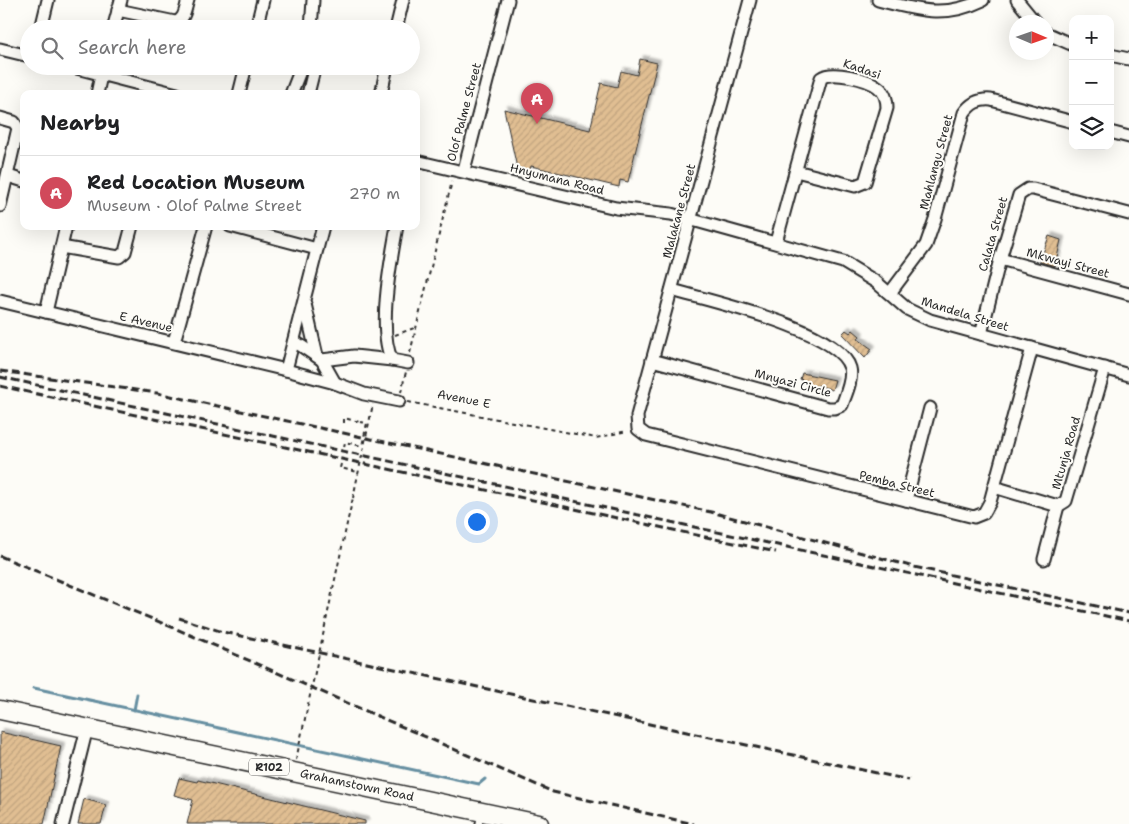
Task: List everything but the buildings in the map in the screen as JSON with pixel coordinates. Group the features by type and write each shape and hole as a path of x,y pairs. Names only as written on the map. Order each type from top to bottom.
{"main road":[{"name":"Grahamstown Road","path":"0,710 87,728 480,818 539,824"}],"street":[{"path":"44,20 48,0"},
{"path":"181,20 184,16 188,0"},
{"path":"258,20 263,0"},
{"path":"312,20 314,0"},
{"path":"398,20 403,0"},
{"name":"Olof Palme Street","path":"464,170 508,0"},
{"name":"Malakane Street","path":"637,426 652,360 750,0"},
{"path":"878,0 924,11 940,12 967,8 983,0"},
{"path":"1017,0 1029,15"},
{"path":"116,20 120,5 168,20"},
{"path":"1054,37 1069,43"},
{"path":"0,49 20,54"},
{"path":"1114,56 1129,59"},
{"name":"Kadasi","path":"776,242 821,78 827,74 836,73 879,88 886,97 887,108 865,182 855,186 796,171"},
{"path":"98,90 101,75"},
{"path":"118,75 164,90"},
{"path":"240,90 244,75"},
{"path":"294,90 299,75"},
{"path":"309,90 313,75"},
{"path":"382,90 385,75"},
{"name":"Mahlangu Street","path":"890,292 926,245 964,113 968,107 979,100 991,100 1069,121"},
{"path":"0,118 14,122 18,128 0,206"},
{"path":"1114,133 1129,137"},
{"name":"Hnyumana Road","path":"420,162 464,170 616,208 662,212 691,219"},
{"path":"8,176 20,180"},
{"name":"Calata Street","path":"981,334 1019,195 1028,190 1129,214"},
{"name":"Mandela Street","path":"691,219 843,262 864,273 890,292 907,309 918,315 1129,374"},
{"path":"46,312 65,230"},
{"path":"61,247 119,257 125,252 131,230"},
{"path":"174,342 205,230"},
{"path":"245,230 317,249"},
{"path":"322,230 286,370 335,383 364,394 399,401"},
{"path":"392,360 386,339 388,276 396,230"},
{"name":"Mkwayi Street","path":"1000,259 1129,294"},
{"name":"Mnyazi Circle","path":"652,360 828,408 842,405 848,389 850,369 848,363 838,352 813,334 672,290"},
{"name":"E Avenue","path":"0,301 286,370"},
{"path":"304,302 320,358 335,383"},
{"path":"294,341 320,358 354,356 408,363"},
{"name":"Pemba Street","path":"637,426 646,435 974,517 981,515 988,509 1032,348"},
{"name":"Mtunja Road","path":"994,487 1058,506 1066,501 1104,368"},
{"path":"906,500 930,408"},
{"path":"1044,559 1058,506"},
{"path":"63,824 87,728"}],"path":[{"name":"Olof Palme Street","path":"399,401 414,328 454,174 464,170"},
{"path":"386,339 414,328"},
{"name":"Avenue E","path":"399,401 596,438 627,431 637,426"},
{"path":"298,748 374,404"},
{"path":"344,423 344,418 367,423 362,446 345,442 344,447"},
{"path":"341,464 340,468 358,472"}],"waterway":[{"path":"34,688 479,784 485,779"},
{"path":"134,710 137,694"}],"railway":[{"path":"0,371 157,393 711,512 914,567 1129,613"},
{"path":"0,377 1129,621"},
{"path":"0,386 776,552"},
{"path":"0,556 174,628 553,792 694,824"},
{"path":"179,618 223,632 909,780"}],"place":[{"name":"Red Location Museum","path":"537,124"}]}
